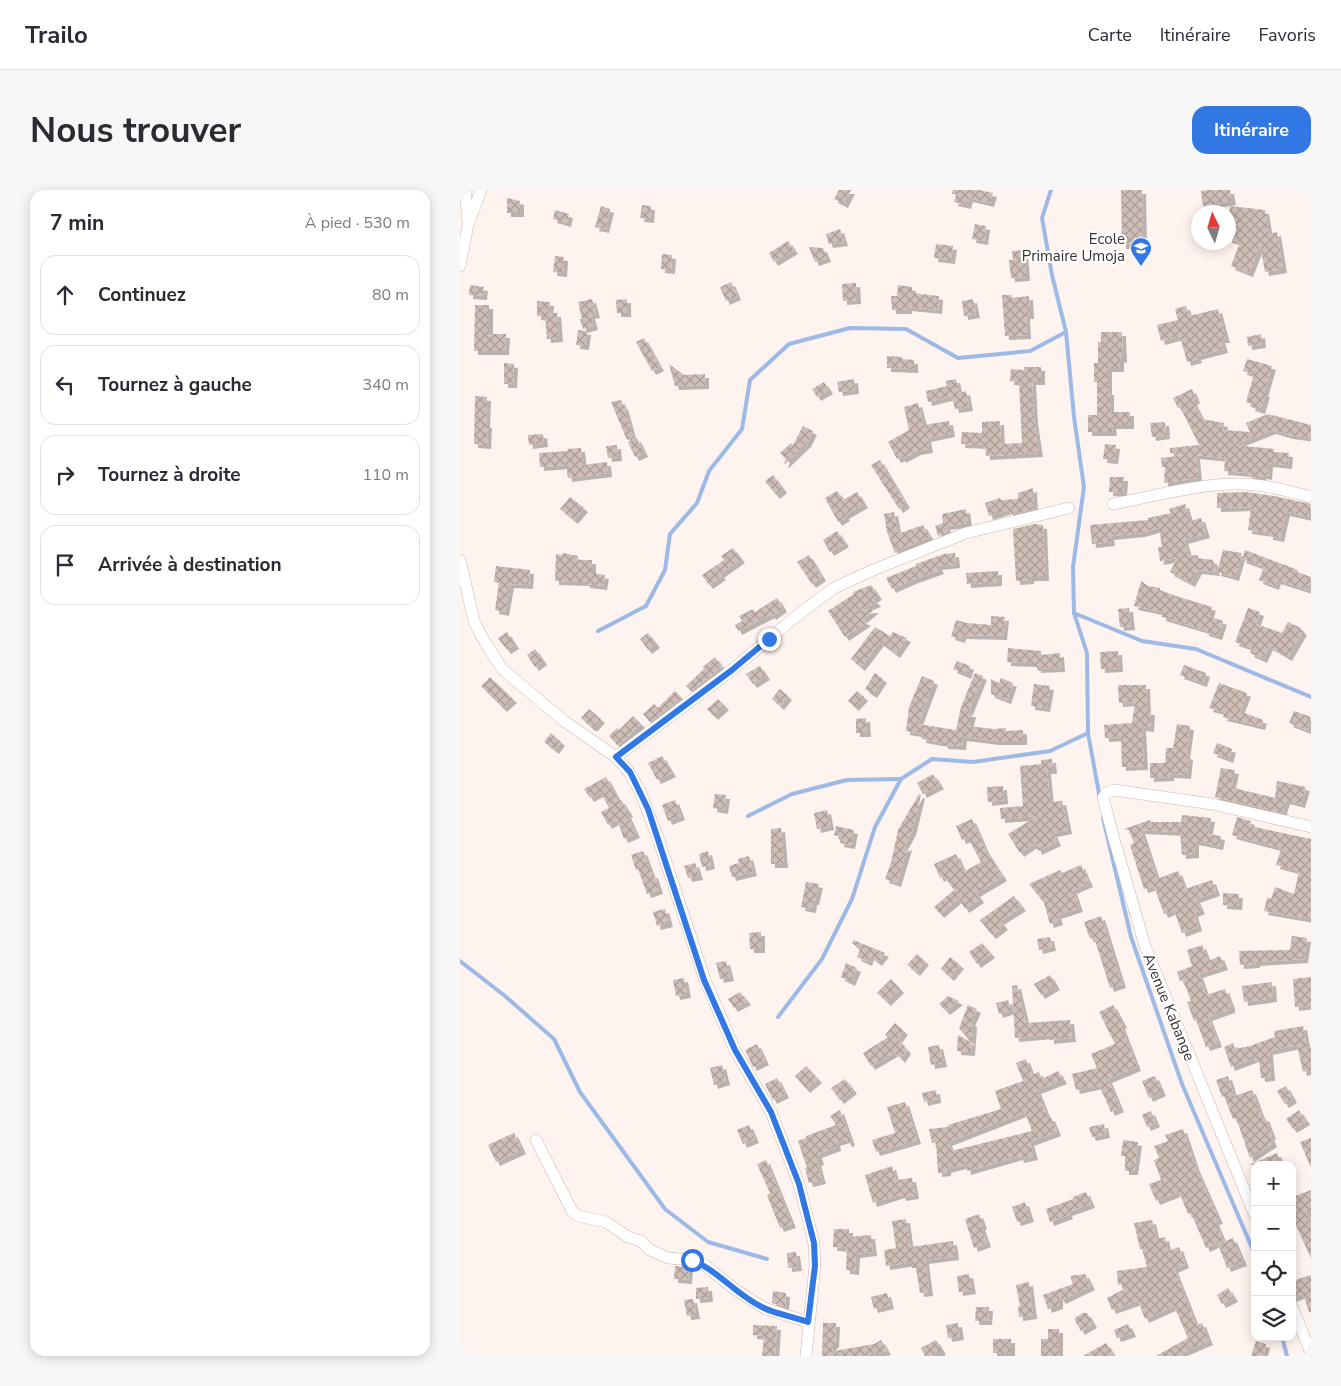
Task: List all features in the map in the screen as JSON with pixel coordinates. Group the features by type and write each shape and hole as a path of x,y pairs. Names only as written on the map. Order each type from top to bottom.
{"street":[{"path":"465,190 468,225"},
{"path":"460,266 468,225 481,190"},
{"path":"1113,504 1213,485 1240,484 1266,486 1311,497"},
{"path":"616,757 732,670 794,618 834,588 873,570 966,533 1068,508"},
{"path":"460,560 474,621 502,669 564,721 616,757 630,772 648,809 704,980 735,1050 771,1112 799,1184 814,1243 815,1266 806,1356"},
{"name":"Avenue Kabange","path":"1251,1206 1145,946 1103,798 1106,793 1114,790 1212,804 1311,828"},
{"path":"536,1140 572,1211 578,1216 606,1222 628,1237 641,1241 650,1250 668,1258 692,1260 705,1265 733,1288 764,1308 808,1322"},
{"path":"1296,1317 1311,1353"}],"building":[{"path":"839,190 851,190 844,204 834,199"},
{"path":"953,190 979,190 993,193 990,203 969,198 967,205 954,202 956,194 952,194"},
{"path":"1121,190 1142,190 1143,245 1122,245"},
{"path":"1230,190 1232,201 1203,205 1201,191"},
{"path":"507,198 520,201 520,213 507,213"},
{"path":"642,205 651,206 650,219 640,218"},
{"path":"601,206 610,209 605,229 595,227"},
{"path":"1236,207 1265,210 1269,234 1277,232 1283,269 1265,272 1260,245 1249,273 1231,266 1240,242 1236,241"},
{"path":"555,210 569,214 567,223 553,219"},
{"path":"975,224 986,226 984,241 972,239"},
{"path":"840,229 844,242 829,244 826,234"},
{"path":"788,241 794,250 774,262 769,253"},
{"path":"936,244 953,246 951,260 934,258"},
{"path":"809,247 823,248 827,258 815,262"},
{"path":"1024,250 1026,277 1011,278 1009,260 1013,260 1012,251"},
{"path":"662,254 672,255 671,270 661,269"},
{"path":"555,256 564,257 563,273 553,272"},
{"path":"731,282 737,296 726,301 720,287"},
{"path":"856,283 857,300 843,301 842,284"},
{"path":"470,285 484,287 483,296 469,295"},
{"path":"898,285 912,287 912,293 939,296 938,310 908,307 908,310 892,310 891,296 897,296"},
{"path":"1002,295 1011,295 1012,298 1029,296 1030,315 1026,315 1027,335 1005,336"},
{"path":"592,299 596,314 591,315 594,326 583,329 578,302"},
{"path":"627,299 627,313 617,313 616,300"},
{"path":"973,299 976,314 964,316 962,301"},
{"path":"537,301 550,302 549,313 557,313 559,338 547,339 545,317 537,316"},
{"path":"475,305 489,305 489,334 506,334 505,351 474,351"},
{"path":"1186,306 1189,316 1218,309 1226,339 1221,339 1224,349 1197,356 1198,359 1187,362 1180,336 1161,341 1157,325 1178,320 1175,309"},
{"path":"578,330 587,331 585,346 576,345"},
{"path":"1101,332 1122,332 1123,359 1120,358 1120,368 1108,368 1108,391 1110,391 1110,412 1130,412 1130,425 1112,425 1113,432 1088,432 1088,415 1097,415 1097,382 1094,382 1094,363 1098,363 1098,342 1101,342"},
{"path":"1261,334 1262,344 1248,346 1247,337"},
{"path":"644,338 660,367 652,371 636,342"},
{"path":"887,356 914,360 914,369 887,368"},
{"path":"1247,359 1272,366 1261,410 1251,407 1252,404 1246,402 1254,374 1243,371"},
{"path":"504,363 514,364 513,384 504,384"},
{"path":"669,364 684,375 705,374 705,385 675,386"},
{"path":"1024,367 1041,367 1041,381 1032,381 1034,420 1039,453 986,456 985,445 961,444 962,432 982,433 982,422 1000,421 1001,444 1022,443 1019,382 1010,381 1011,369 1024,370"},
{"path":"854,379 855,390 839,392 837,382"},
{"path":"956,379 959,393 966,391 969,407 955,409 952,396 928,402 926,391 947,386 946,381"},
{"path":"824,382 829,390 817,397 812,389"},
{"path":"1192,389 1196,399 1193,401 1202,419 1224,423 1223,430 1250,432 1246,423 1268,414 1311,425 1311,438 1272,430 1234,445 1274,449 1274,452 1289,453 1288,465 1269,463 1268,476 1262,475 1262,478 1248,477 1249,473 1224,471 1225,458 1196,455 1198,478 1164,483 1165,467 1162,467 1161,458 1185,455 1170,453 1170,448 1199,445 1180,407 1178,408 1173,398"},
{"path":"475,396 487,397 487,445 474,444"},
{"path":"621,400 633,438 627,440 611,402"},
{"path":"918,403 924,425 949,421 951,433 927,438 929,449 917,451 902,459 901,457 897,459 888,442 909,430 904,407"},
{"path":"1165,422 1166,435 1152,437 1150,423"},
{"path":"803,426 813,431 807,443 785,464 786,459 780,453 791,443 793,445"},
{"path":"543,434 544,443 529,445 528,435"},
{"path":"637,438 644,453 635,457 628,442"},
{"path":"1105,444 1116,445 1114,460 1103,459"},
{"path":"617,445 618,457 608,458 606,446"},
{"path":"581,448 583,465 607,462 608,473 568,478 566,465 540,467 539,453"},
{"path":"880,460 906,504 899,509 871,465"},
{"path":"773,475 783,489 776,495 765,481"},
{"path":"1110,477 1124,477 1123,493 1109,492"},
{"path":"1033,488 1034,509 1009,515 1009,510 989,516 985,503 1000,498 1001,500 1018,499 1018,493"},
{"path":"837,491 843,500 857,492 864,504 845,515 846,517 838,522 825,498"},
{"path":"1246,492 1311,504 1308,517 1286,512 1280,538 1269,536 1269,533 1248,530 1251,507 1217,508 1217,493"},
{"path":"570,497 584,508 574,520 560,509"},
{"path":"1185,504 1190,521 1201,518 1206,534 1184,540 1189,556 1198,555 1198,558 1213,560 1216,572 1198,570 1191,583 1170,572 1177,558 1160,561 1158,547 1162,547 1159,528 1141,533 1110,536 1111,542 1092,544 1090,525 1148,520 1148,518 1171,513 1169,509"},
{"path":"966,509 968,523 946,526 948,532 938,536 935,526 943,523 942,514"},
{"path":"894,512 898,534 923,525 930,537 900,549 900,551 895,553 887,532 884,514"},
{"path":"1035,524 1043,525 1045,577 1030,577 1030,580 1016,581 1013,529"},
{"path":"837,531 845,543 830,552 823,540"},
{"path":"733,548 741,559 720,574 722,576 709,585 702,575 724,560 721,556"},
{"path":"1223,550 1242,553 1235,577 1217,572"},
{"path":"1245,550 1298,570 1297,572 1311,577 1308,590 1277,580 1275,586 1259,580 1264,567 1242,559"},
{"path":"563,553 578,556 577,560 592,560 592,573 605,575 603,586 586,584 586,582 555,581 556,554 562,555"},
{"path":"955,553 956,564 938,566 940,570 892,589 886,578 916,566 916,564 944,554"},
{"path":"809,555 822,577 812,584 797,562"},
{"path":"496,566 530,570 529,585 510,584 505,612 495,610 499,583 494,582"},
{"path":"998,571 998,582 967,584 966,573"},
{"path":"1141,581 1148,586 1160,588 1160,590 1176,596 1212,607 1209,616 1223,621 1218,636 1205,632 1205,630 1162,617 1163,612 1134,606"},
{"path":"871,585 878,596 873,599 877,603 858,610 875,609 862,620 867,622 845,637 828,611 854,594 853,592"},
{"path":"777,598 783,608 772,616 771,614 738,631 735,625 742,621 739,616 753,609 755,612"},
{"path":"1129,608 1131,626 1120,627 1118,609"},
{"path":"1248,608 1260,612 1256,624 1282,633 1288,622 1301,628 1303,631 1288,657 1269,646 1263,659 1250,653 1252,648 1235,642"},
{"path":"991,616 1005,617 1003,636 962,635 961,639 951,636 956,620 991,625"},
{"path":"875,627 890,636 893,632 907,638 896,654 880,642 861,667 851,659"},
{"path":"507,632 515,645 507,650 498,638"},
{"path":"648,633 656,644 648,650 640,639"},
{"path":"1008,648 1041,651 1041,655 1060,653 1061,668 1037,669 1037,667 1034,667 1034,663 1007,662"},
{"path":"535,649 543,661 535,667 527,655"},
{"path":"1118,651 1119,668 1101,669 1100,652"},
{"path":"715,657 722,667 691,691 686,686"},
{"path":"957,661 970,666 967,675 953,669"},
{"path":"1184,665 1206,673 1203,683 1180,675"},
{"path":"760,666 766,676 753,684 746,674"},
{"path":"875,673 883,679 873,694 865,689"},
{"path":"975,673 983,676 968,713 972,713 969,726 993,729 1006,728 1006,731 1023,730 1023,741 995,741 963,737 962,746 944,745 944,743 922,739 923,734 906,731 909,707 922,676 934,681 918,724 956,730 961,707"},
{"path":"490,677 513,699 503,708 481,686"},
{"path":"1001,678 1013,683 1007,700 991,694 991,679 999,683"},
{"path":"1219,683 1247,693 1240,711 1263,720 1261,726 1223,717 1225,712 1209,708"},
{"path":"1034,684 1050,686 1046,708 1031,706"},
{"path":"1118,685 1146,685 1147,711 1151,711 1150,728 1142,727 1144,766 1122,767 1121,737 1105,738 1104,725 1132,723 1135,702 1119,703"},
{"path":"780,689 788,696 780,706 772,699"},
{"path":"675,691 682,698 650,722 643,714 654,704 658,708"},
{"path":"857,691 864,697 855,707 848,701"},
{"path":"718,699 725,706 714,716 707,709"},
{"path":"589,709 601,719 594,727 591,727 581,718"},
{"path":"1294,711 1311,717 1307,730 1289,723"},
{"path":"633,716 641,724 618,746 609,736 617,728 619,730"},
{"path":"866,718 867,733 856,733 856,719"},
{"path":"1177,724 1190,726 1186,755 1189,756 1187,775 1170,774 1170,777 1150,778 1150,763 1165,763 1166,748 1173,748"},
{"path":"551,733 561,742 555,750 544,742"},
{"path":"1217,743 1232,749 1229,759 1213,753"},
{"path":"662,756 672,773 657,780 648,763"},
{"path":"1052,759 1053,770 1047,770 1050,802 1062,801 1068,830 1053,833 1057,842 1038,851 1035,843 1020,853 1008,834 1037,816 1001,819 1000,808 1023,806 1020,766 1041,764 1041,760"},
{"path":"1221,768 1235,770 1232,784 1234,784 1234,788 1275,798 1277,781 1306,787 1301,804 1286,800 1282,813 1215,797"},
{"path":"933,774 940,785 923,794 917,783"},
{"path":"606,777 619,801 621,800 629,813 627,814 636,834 624,839 617,820 608,825 601,812 609,808 601,792 590,798 584,789"},
{"path":"1003,786 1004,800 988,802 987,787"},
{"path":"715,794 726,795 724,810 713,808"},
{"path":"919,794 921,795 912,831 903,848 908,846 897,883 885,879 891,863 898,830"},
{"path":"675,800 681,816 668,821 662,805"},
{"path":"827,810 830,826 817,829 814,813"},
{"path":"1182,815 1211,818 1208,834 1221,836 1219,846 1195,841 1195,854 1182,855 1180,832 1141,830 1157,879 1178,871 1185,889 1212,880 1216,892 1196,899 1201,910 1194,913 1198,927 1182,933 1174,910 1164,914 1154,886 1144,889 1130,845 1134,843 1129,830 1124,829 1150,820 1151,822 1181,822"},
{"path":"1237,817 1251,821 1250,826 1311,839 1310,919 1264,911 1267,898 1271,899 1275,887 1294,894 1299,871 1276,865 1281,849 1232,835"},
{"path":"972,819 985,849 1003,877 976,893 980,899 965,909 959,898 940,914 934,907 954,890 944,876 940,878 934,864 956,854 964,872 981,862 968,838 962,840 956,826"},
{"path":"836,826 854,830 851,845 840,843 841,837 834,835"},
{"path":"781,828 784,864 771,864 771,829"},
{"path":"643,851 659,890 647,894 631,855"},
{"path":"708,851 711,865 702,867 699,854"},
{"path":"749,856 753,872 732,877 729,866 739,863 738,859"},
{"path":"695,863 699,876 688,878 684,866"},
{"path":"1081,865 1089,883 1073,890 1079,908 1057,915 1059,921 1050,924 1044,903 1029,884 1060,870 1062,873"},
{"path":"806,882 819,884 812,909 801,907"},
{"path":"1223,893 1239,894 1238,906 1223,905"},
{"path":"1014,896 1022,907 1000,921 1004,926 992,935 980,920"},
{"path":"665,909 669,923 657,926 653,912"},
{"path":"1101,916 1122,984 1110,988 1094,937 1090,939 1084,922"},
{"path":"761,932 761,949 750,949 749,933"},
{"path":"1292,936 1307,938 1304,959 1240,965 1239,951 1290,950"},
{"path":"1050,937 1052,947 1039,950 1037,939"},
{"path":"854,940 885,953 878,962 870,956 868,962 857,957 860,949 852,943"},
{"path":"982,943 991,954 977,964 969,952"},
{"path":"1202,945 1208,961 1220,956 1224,966 1199,974 1206,995 1225,989 1231,1005 1231,1009 1208,1017 1218,1043 1206,1047 1187,1002 1191,1001 1183,980 1180,981 1177,972 1192,966 1187,950"},
{"path":"917,954 925,961 916,972 907,965"},
{"path":"950,957 960,965 950,977 941,969"},
{"path":"726,961 730,977 720,979 716,963"},
{"path":"846,963 857,968 851,982 841,977"},
{"path":"1050,975 1056,986 1041,995 1034,984"},
{"path":"1311,977 1311,1005 1295,1007 1293,979"},
{"path":"684,978 687,994 676,996 673,980"},
{"path":"891,979 900,989 887,1002 877,993"},
{"path":"1272,982 1273,998 1244,1002 1242,986"},
{"path":"1017,985 1026,1023 1070,1020 1072,1038 1050,1040 1050,1035 1015,1038 1012,986"},
{"path":"740,992 747,1001 734,1008 728,999"},
{"path":"948,996 959,1001 946,1011 939,1004"},
{"path":"1008,1000 1011,1010 999,1014 996,1003"},
{"path":"968,1005 977,1009 971,1022 973,1023 971,1052 957,1051 958,1035 971,1042 959,1028"},
{"path":"1113,1005 1123,1024 1121,1025 1137,1067 1108,1079 1120,1108 1111,1112 1099,1085 1076,1090 1072,1074 1097,1068 1091,1054 1115,1044 1099,1012"},
{"path":"895,1023 904,1031 898,1039 907,1050 901,1059 895,1052 871,1066 863,1053 888,1037 885,1035"},
{"path":"1303,1026 1307,1048 1311,1047 1311,1070 1303,1072 1297,1045 1269,1051 1271,1077 1261,1078 1259,1060 1256,1061 1255,1058 1231,1067 1224,1047 1233,1043 1235,1049 1250,1046 1275,1037 1274,1031"},
{"path":"757,1044 765,1061 753,1067 745,1050"},
{"path":"939,1045 943,1063 931,1065 928,1047"},
{"path":"1026,1059 1032,1075 1039,1072 1042,1079 1058,1071 1063,1080 1037,1090 1048,1118 1051,1117 1057,1132 1030,1142 1034,1156 1020,1159 1019,1156 967,1171 966,1164 947,1169 947,1172 938,1173 936,1142 932,1143 929,1129 948,1127 948,1125 1001,1109 995,1091 1023,1081 1016,1063","holes":["1025,1112 1032,1131 951,1151 948,1142"]},
{"path":"722,1065 726,1081 714,1085 710,1068"},
{"path":"806,1066 818,1079 806,1089 795,1076"},
{"path":"1155,1076 1162,1092 1149,1098 1142,1081"},
{"path":"1228,1076 1234,1096 1252,1090 1262,1118 1265,1117 1272,1135 1270,1136 1273,1143 1250,1158 1236,1118 1233,1119 1216,1080"},
{"path":"777,1078 785,1094 773,1100 765,1084"},
{"path":"845,1079 853,1090 840,1100 831,1088"},
{"path":"1286,1086 1293,1099 1285,1104 1277,1091"},
{"path":"936,1090 937,1099 924,1102 922,1093"},
{"path":"905,1102 917,1140 876,1152 872,1140 895,1133 887,1107"},
{"path":"840,1110 851,1142 848,1143 846,1139 836,1142 837,1147 818,1154 820,1161 817,1162 822,1180 809,1183 805,1168 807,1168 798,1141 806,1138 806,1136 836,1125 830,1116"},
{"path":"1299,1110 1306,1121 1293,1129 1286,1119"},
{"path":"1151,1111 1156,1123 1147,1127 1142,1115"},
{"path":"1104,1124 1106,1134 1092,1137 1089,1127"},
{"path":"749,1125 755,1139 743,1144 737,1130"},
{"path":"1183,1129 1196,1168 1219,1220 1215,1221 1223,1240 1206,1248 1191,1213 1188,1214 1179,1192 1156,1201 1149,1184 1161,1180 1154,1160 1159,1158 1154,1146 1168,1141 1165,1135"},
{"path":"514,1133 522,1150 496,1162 488,1145"},
{"path":"1311,1138 1311,1168 1300,1142"},
{"path":"1123,1140 1138,1142 1134,1171 1125,1171 1125,1156 1121,1156"},
{"path":"1277,1153 1281,1161 1258,1161"},
{"path":"766,1160 792,1224 780,1228 767,1195 770,1193 757,1164"},
{"path":"892,1166 896,1180 912,1178 915,1195 902,1197 901,1194 873,1203 865,1175"},
{"path":"1311,1190 1311,1212 1306,1213 1311,1225 1311,1259 1296,1225 1296,1196"},
{"path":"1086,1192 1091,1204 1068,1212 1069,1215 1050,1222 1046,1209"},
{"path":"1025,1202 1030,1218 1017,1222 1012,1207"},
{"path":"979,1214 987,1243 974,1248 965,1219"},
{"path":"906,1219 910,1247 953,1241 955,1256 925,1260 929,1292 920,1293 916,1268 912,1268 912,1262 886,1266 884,1250 896,1248 892,1221"},
{"path":"1152,1220 1156,1239 1165,1237 1168,1251 1179,1247 1185,1264 1174,1269 1196,1325 1202,1323 1209,1341 1181,1353 1183,1356 1156,1356 1188,1338 1174,1306 1145,1319 1138,1301 1112,1310 1107,1298 1124,1289 1121,1284 1118,1285 1117,1271 1147,1267 1142,1249 1140,1249 1134,1223"},
{"path":"834,1229 849,1229 849,1237 871,1235 873,1252 856,1254 855,1271 846,1270 847,1248 833,1247"},
{"path":"1233,1238 1243,1262 1227,1268 1218,1244"},
{"path":"796,1252 798,1267 788,1268 787,1253"},
{"path":"675,1266 689,1267 688,1280 674,1279"},
{"path":"969,1274 972,1290 959,1292 957,1276"},
{"path":"1085,1274 1091,1286 1062,1300 1059,1296 1059,1305 1048,1309 1043,1295 1073,1284 1070,1276"},
{"path":"1311,1275 1311,1312 1309,1312 1303,1294 1296,1297 1296,1280"},
{"path":"1029,1282 1033,1315 1019,1317 1018,1306 1020,1306 1016,1285"},
{"path":"708,1287 709,1298 696,1299 696,1288"},
{"path":"1228,1288 1234,1298 1222,1304 1217,1295"},
{"path":"773,1291 786,1293 785,1307 772,1303"},
{"path":"887,1293 890,1305 874,1309 871,1297"},
{"path":"693,1299 696,1315 687,1316 684,1300"},
{"path":"976,1307 989,1307 988,1321 975,1321"},
{"path":"1083,1313 1087,1313 1093,1324 1081,1331 1075,1318"},
{"path":"823,1323 836,1323 835,1344 833,1344 832,1356 822,1356"},
{"path":"958,1323 960,1336 948,1338 946,1325"},
{"path":"1128,1324 1132,1333 1117,1338 1114,1330"},
{"path":"753,1325 777,1326 775,1356 762,1356 764,1336 753,1335"},
{"path":"1048,1329 1059,1329 1059,1356 1041,1356 1041,1339 1048,1339"},
{"path":"993,1339 1011,1339 1011,1353 993,1353"},
{"path":"881,1340 887,1351 861,1356 835,1356 834,1351 874,1344"},
{"path":"936,1340 942,1351 932,1356 925,1356 921,1348"},
{"path":"1256,1341 1266,1344 1263,1356 1251,1356"},
{"path":"1106,1343 1114,1356 1083,1356"}],"waterway":[{"path":"1051,190 1042,218 1052,275 1066,332 1074,417 1084,487 1073,567 1074,613 1087,653 1088,733 1100,799"},
{"path":"598,631 646,606 665,570 670,534 697,503 709,471 742,429 750,380 789,344 850,328 906,329 958,358 1030,351 1066,332"},
{"path":"1074,613 1142,641 1196,649 1311,697"},
{"path":"778,1017 822,959 852,899 875,827 901,779 932,759 973,762 1050,751 1088,733"},
{"path":"748,816 792,794 847,780 901,779"},
{"path":"1103,818 1131,937 1182,1084 1253,1251"},
{"path":"460,961 505,996 554,1039 580,1092 665,1209 708,1242 767,1259"},
{"path":"1283,1341 1287,1356"}],"place":[{"name":"Ecole Primaire Umoja","path":"1141,267"}],"route":[{"path":"692,1260 705,1265 733,1288 764,1308 808,1322 815,1266 814,1243 799,1184 771,1112 735,1050 704,980 648,809 630,772 616,757 732,670 769,639"}]}
